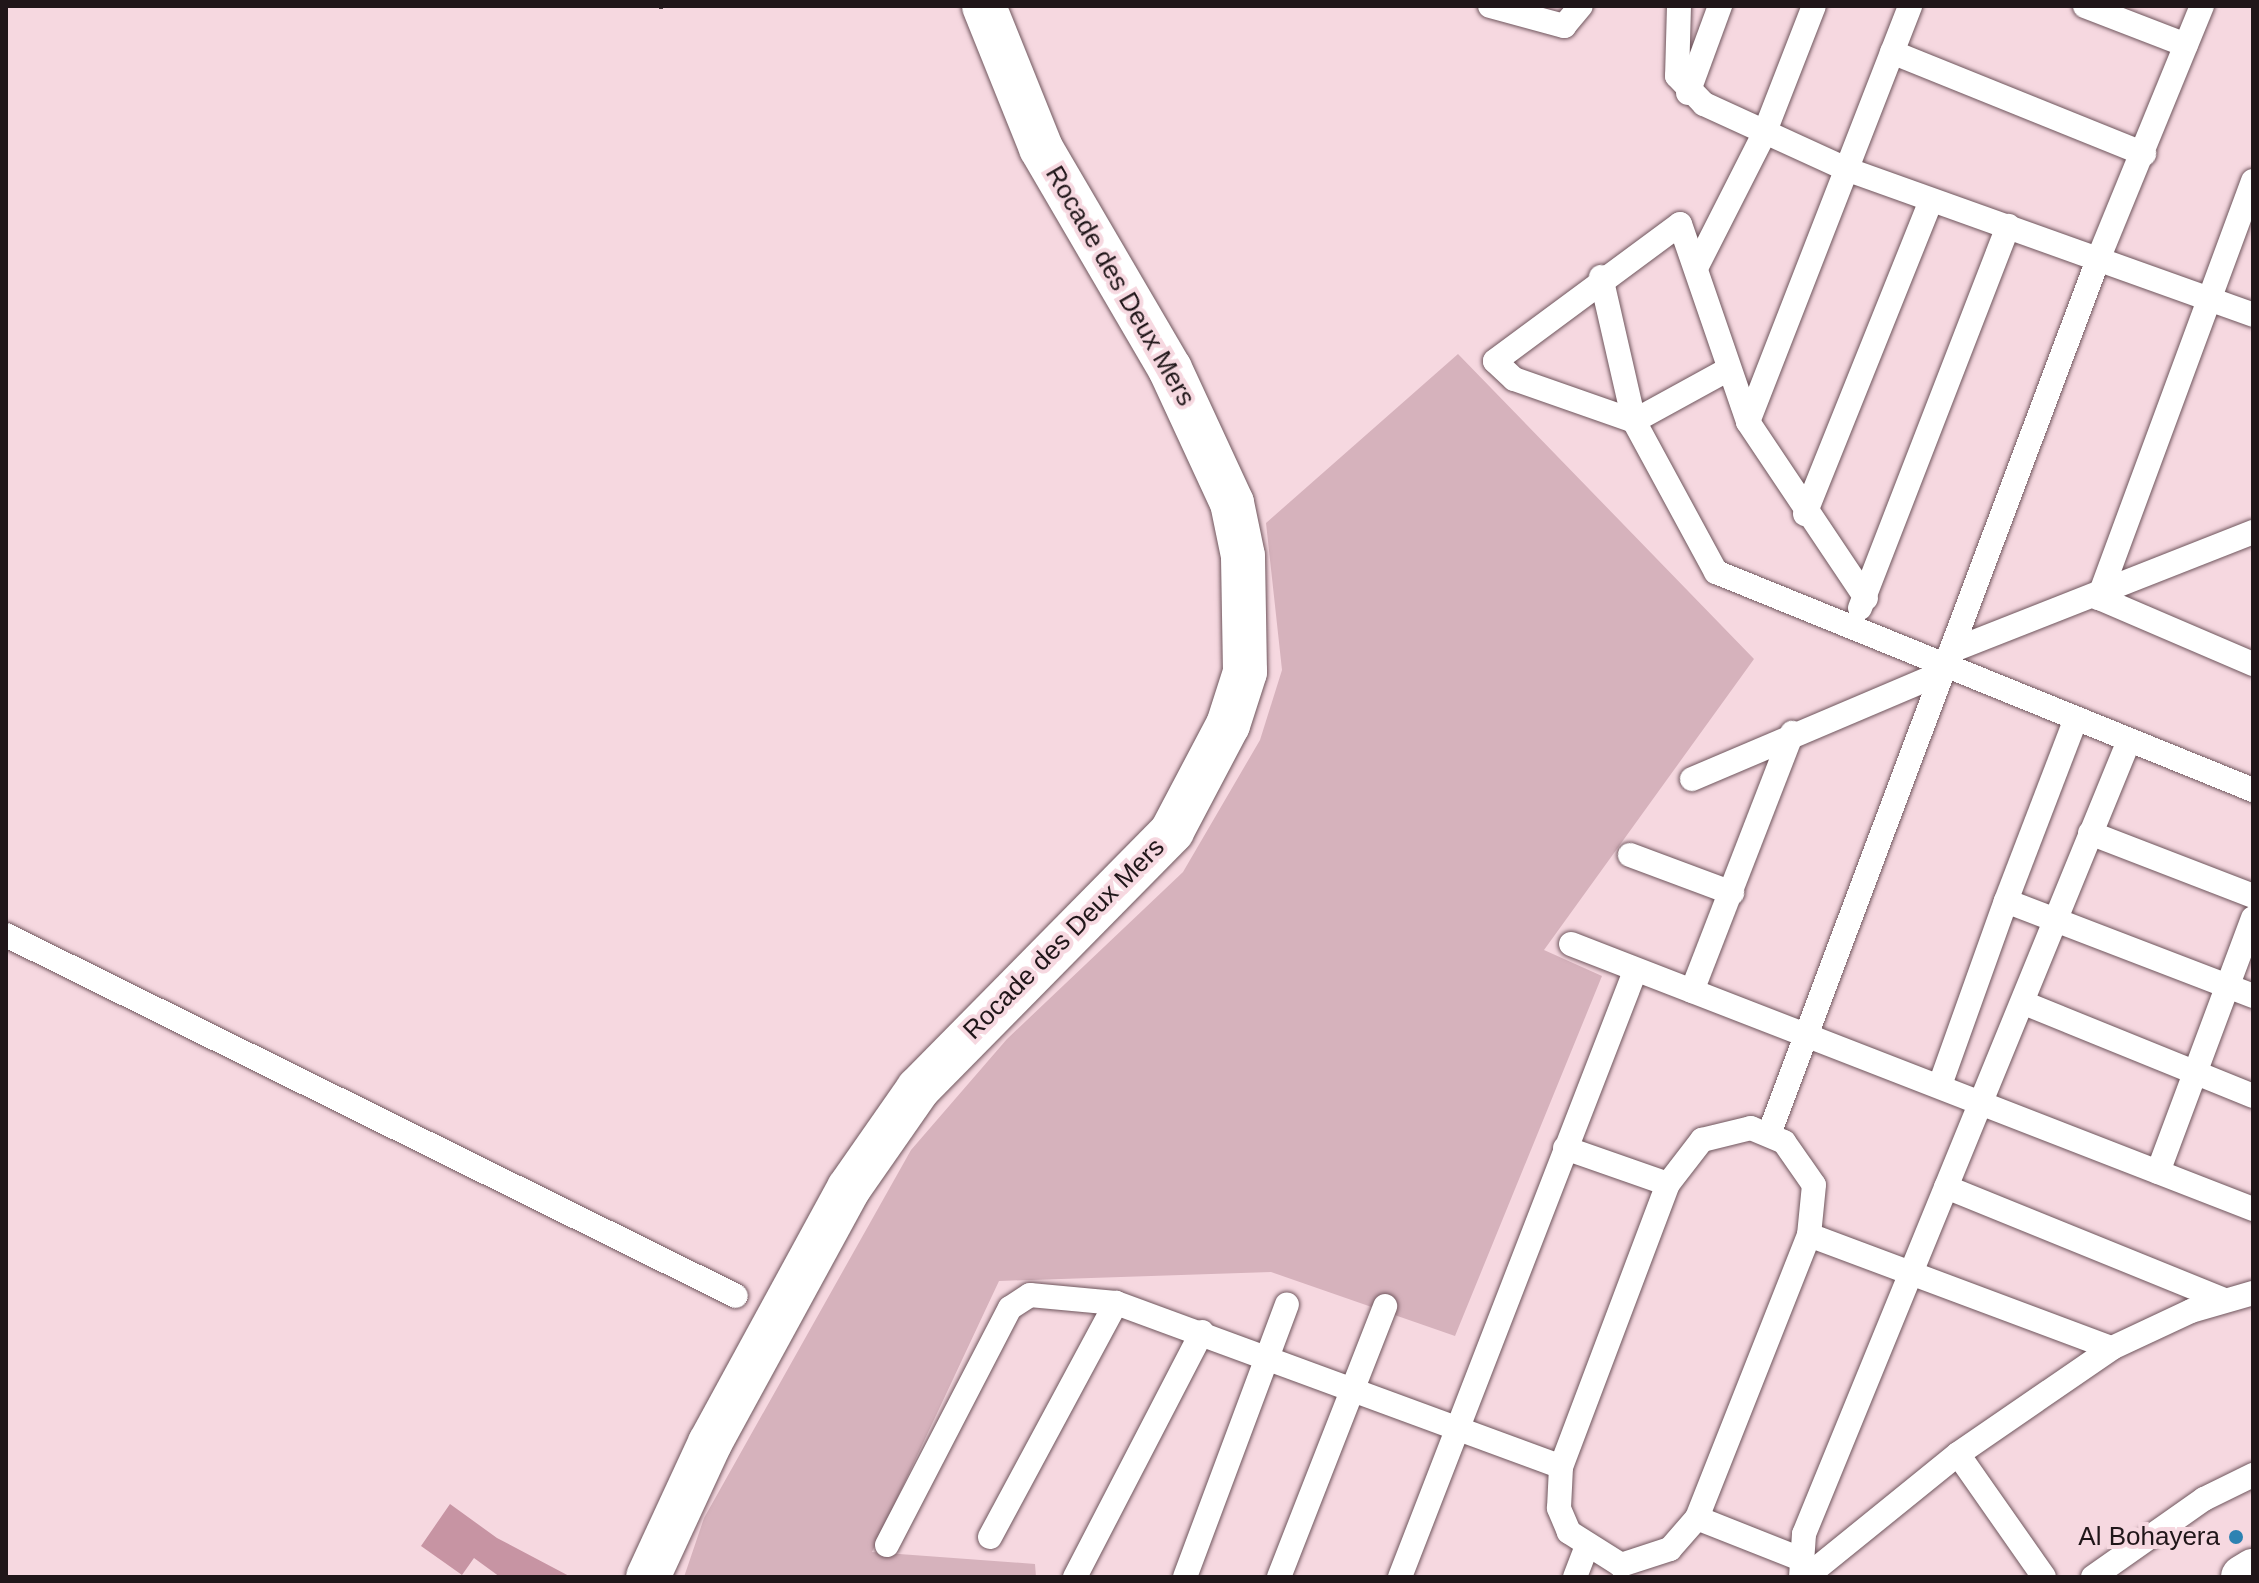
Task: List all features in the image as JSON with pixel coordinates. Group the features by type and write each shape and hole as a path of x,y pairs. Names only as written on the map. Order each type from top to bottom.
{"highway":[{"name":"Rocade des Deux Mers","path":"648,1577 710,1443 849,1188 918,1089 1172,831 1228,725 1245,672 1243,556 1232,503 1170,369 1041,148 987,17"},
{"path":"2243,1577 2253,1571"}],"street":[{"path":"1490,6 1564,26 1581,6"},
{"path":"1679,6 1674,63 1688,93 1764,134 1931,201 2099,257 2253,315"},
{"path":"1688,93 1720,6"},
{"path":"1696,268 1764,134 1814,6"},
{"path":"1748,422 1910,6"},
{"path":"2085,6 2186,45"},
{"path":"1769,1134 2099,257 2144,154 2202,6"},
{"path":"1892,52 2144,154"},
{"path":"2099,598 2253,181"},
{"path":"1805,514 1931,201"},
{"path":"1727,370 1634,421 1514,379 1496,365 1502,351 1677,224 1696,268 1727,370 1748,422 1805,514 1866,598"},
{"path":"1849,628 1866,598 2008,226"},
{"path":"1601,277 1634,421 1716,572 1849,628 1946,663 2128,743 2253,790"},
{"path":"1692,779 1946,663 2252,530"},
{"path":"2099,598 2253,664"},
{"path":"1940,1085 2075,721"},
{"path":"1692,991 1792,733"},
{"path":"1802,1571 1912,1270 2058,921 2090,833 2128,743"},
{"path":"2090,833 2253,896"},
{"path":"1630,855 1732,893"},
{"path":"2006,901 2253,996"},
{"path":"2158,1172 2253,918"},
{"path":"6,935 736,1296"},
{"path":"1571,944 1635,971 1807,1032 2253,1209"},
{"path":"1400,1577 1635,971"},
{"path":"2024,1003 2253,1096"},
{"path":"1751,1128 1769,1134 1784,1142 1814,1185 1809,1235 1697,1518 1670,1549 1619,1571 1586,1549 1559,1508 1561,1467 1668,1184 1707,1137 1751,1128"},
{"path":"1565,1148 1668,1184"},
{"path":"1946,1187 2222,1299"},
{"path":"1809,1235 1912,1270 2112,1348"},
{"path":"1802,1571 1958,1454 2112,1348 2222,1299 2253,1293"},
{"path":"887,1545 1010,1308 1030,1295 1116,1303 1202,1332 1266,1359 1561,1467"},
{"path":"990,1537 1116,1303"},
{"path":"1185,1577 1287,1304"},
{"path":"1279,1577 1385,1306"},
{"path":"1075,1577 1202,1332"},
{"path":"1958,1454 2044,1577"},
{"path":"2093,1577 2204,1499 2253,1475"},
{"path":"1697,1518 1802,1571"},
{"path":"1575,1577 1586,1549"}],"shaded area":[{"path":"1458,354 1754,659 1544,950 1602,976 1455,1336 1271,1272 999,1281 872,1552 1035,1564 1036,1577 684,1577 704,1518 911,1150 1007,1039 1183,872 1260,740 1282,670 1266,523"}],"building":[{"path":"450,1504 497,1538 571,1577 500,1577 474,1558 462,1575 421,1546"}],"railway":[{"path":"659,6 668,6"}],"place":[{"name":"Al Bohayera","path":"2236,1537"}]}
